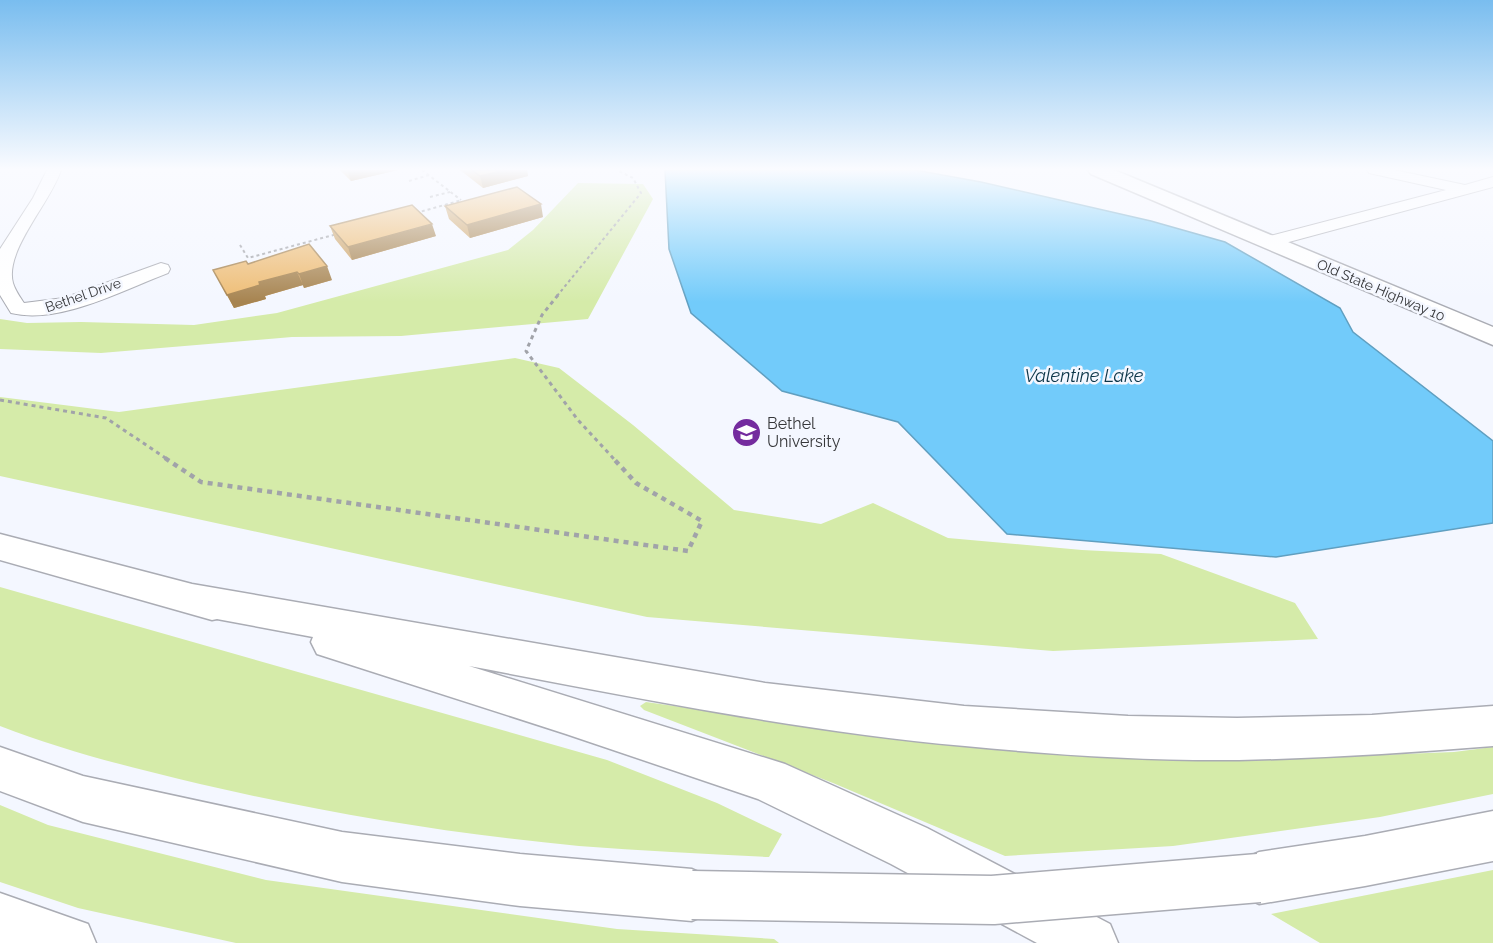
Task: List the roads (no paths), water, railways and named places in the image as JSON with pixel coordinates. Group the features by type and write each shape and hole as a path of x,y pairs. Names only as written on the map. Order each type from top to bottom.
{"main road":[{"name":"Old State Highway 10","path":"1202,214 1493,337"},
{"path":"0,547 193,599 566,714 768,780 909,846 1091,943"},
{"path":"193,599 765,702 964,726 1128,738 1237,739 1372,735 1493,726"},
{"path":"0,770 83,799 342,857 520,880 692,895 993,900 1259,878 1493,836"},
{"path":"0,920 69,943"}],"street":[{"name":"Bethel Drive","path":"30,214 9,240 4,260 3,282 18,309 30,311 56,307 161,269"},
{"path":"1268,242 1372,214"}],"water":[{"name":"Valentine Lake","path":"667,214 1121,214 1225,242 1340,308 1353,332 1493,441 1493,523 1276,557 1007,534 898,422 782,391 691,313 669,249"}],"place":[{"name":"Bethel University","path":"746,432"}]}
